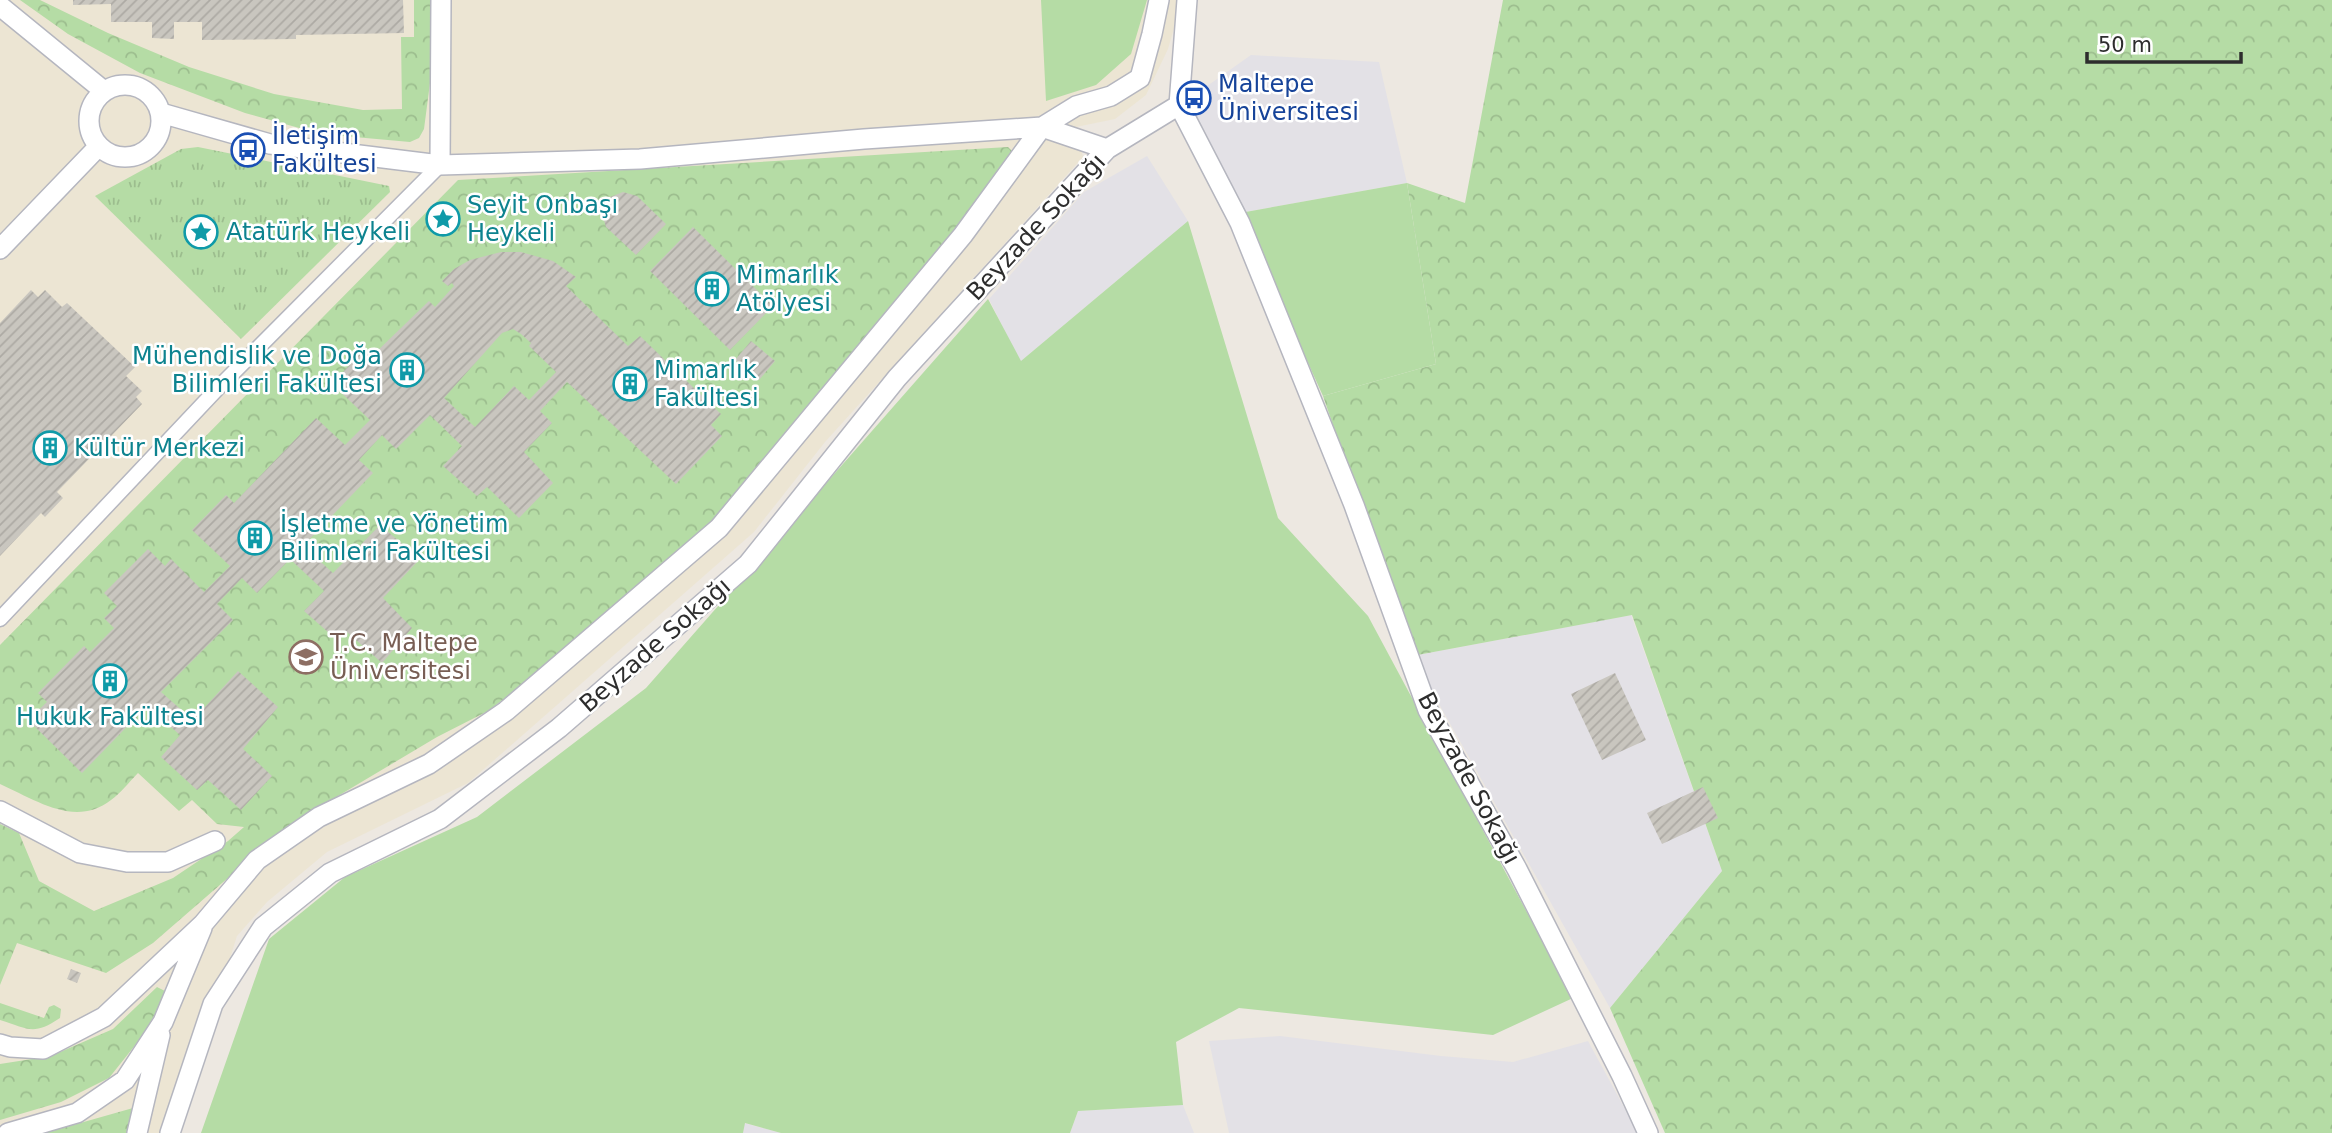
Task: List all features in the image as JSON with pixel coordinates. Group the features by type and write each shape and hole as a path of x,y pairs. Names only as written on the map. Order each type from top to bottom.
{"street":[{"path":"0,619 218,387 440,165 441,0"},
{"path":"0,1044 43,1049 104,1017 203,924 257,860 319,817 429,764 506,710 719,528 964,235 1042,127 1076,106 1111,96 1140,78 1159,0"},
{"path":"1180,105 1187,0"},
{"path":"0,6 104,91"},
{"path":"123,84 143,88 158,103 161,113 162,123 155,143 138,155 117,156 99,146 90,128 89,118 96,99 104,91 123,84"},
{"name":"Beyzade Sokağı","path":"170,1133 213,1004 263,927 330,873 440,819 559,728 748,564 897,378 1107,149 1180,105 1240,223 1354,505 1428,710 1517,869 1648,1133"},
{"path":"161,113 270,144 440,165 640,159 864,139 1042,127 1107,149"},
{"path":"0,249 99,146"},
{"path":"0,811 79,853 127,862 168,862 215,841"},
{"path":"137,1133 163,1022 203,924"},
{"path":"8,1133 77,1113 125,1080 163,1022"}],"shaded area":[{"name":"T.C. Maltepe Üniversitesi","path":"0,0 1182,0 1168,49 1146,95 1115,119 1076,127 1083,157 825,442 754,532 468,783 327,852 267,902 237,936 175,1133 0,1133"},
{"path":"1251,55 1379,62 1407,183 1240,213 1183,103"},
{"path":"1147,156 1188,221 1020,362 989,299 1084,192"},
{"path":"1631,615 1722,871 1610,1008 1412,656"},
{"path":"1280,1036 1513,1062 1588,1041 1638,1133 1229,1133 1209,1041"},
{"path":"1183,1105 1194,1133 1070,1133 1078,1111"},
{"path":"744,1123 781,1133 743,1133"}],"green space":[{"path":"20,0 40,0 108,33 189,67 274,94 363,110 402,109 401,37 414,37 414,0 432,0 430,83 424,129 419,138 410,142 321,134 245,113 140,73 68,34"},
{"path":"1041,0 1147,0 1131,54 1096,85 1046,101"},
{"path":"1503,0 2332,0 2332,1133 1665,1133 1610,1008 1722,871 1632,615 1412,656 1323,396 1436,364 1407,183 1465,203"},
{"path":"198,147 389,186 390,192 241,339 95,196 181,149"},
{"path":"1008,147 1014,153 1000,175 783,440 692,545 663,563 566,652 488,711 437,737 338,796 244,864 153,943 106,973 17,943 0,985 0,824 19,833 39,881 94,911 173,878 244,827 217,824 192,800 179,811 138,773 111,800 84,812 41,803 0,784 0,645 458,180"},
{"path":"1407,183 1436,364 1323,396 1240,213"},
{"path":"1188,221 1278,518 1368,616 1573,998 1493,1035 1239,1008 1176,1042 1183,1105 1078,1111 1070,1133 781,1133 745,1123 743,1133 201,1133 269,939 345,877 477,817 646,688 988,299 1021,361"},
{"path":"157,987 167,992 144,1034 109,1078 61,1102 0,1120 0,1064 51,1056 113,1029"},
{"path":"0,1003 44,1018 49,1007 54,1005 61,1009 60,1018 37,1029 25,1028 0,1020"},
{"path":"133,1108 135,1133 45,1133"}],"building":[{"path":"73,0 403,0 404,33 296,35 296,39 202,40 202,22 174,22 174,39 152,38 152,22 111,22 111,4 73,5"},
{"path":"623,192 637,196 666,224 636,255 606,227 602,214 610,197"},
{"name":"Mimarlık Atölyesi","path":"693,227 773,306 730,350 650,271"},
{"path":"501,252 521,252 553,261 576,277 566,286 628,346 640,336 721,414 711,425 722,436 676,484 567,382 540,411 552,423 524,452 553,483 519,518 487,487 477,496 443,466 462,446 430,415 396,449 382,435 359,460 373,473 303,546 333,573 380,525 420,559 383,598 412,628 382,663 347,632 337,640 304,611 324,591 290,559 257,593 242,578 217,604 233,620 161,692 193,720 238,671 278,707 243,749 272,776 241,810 208,780 197,790 161,757 180,735 147,706 82,773 28,720 47,702 38,693 84,646 90,652 114,628 104,618 117,606 104,593 148,549 165,566 171,559 204,592 230,566 192,530 226,495 234,503 316,418 345,445 370,420 332,384 365,348 373,355 429,301 435,307 454,286 452,283 448,286 442,281 454,269 470,260","holes":["513,329 531,343 529,346 556,372 529,400 514,386 475,427 444,398 502,333"]},
{"name":"Kültür Merkezi","path":"31,290 38,297 45,290 62,307 67,303 135,367 126,376 142,391 136,397 142,404 57,492 63,498 45,517 41,513 0,556 0,323"},
{"path":"751,341 775,361 759,380 735,360"},
{"path":"1615,673 1646,740 1602,760 1571,694"},
{"path":"1703,787 1718,818 1662,844 1647,813"},
{"path":"71,969 81,973 77,983 67,979"}],"place":[{"name":"Maltepe Üniversitesi","path":"1194,98"},
{"name":"İletişim Fakültesi","path":"248,150"},
{"name":"Seyit Onbaşı Heykeli","path":"443,219"},
{"name":"Atatürk Heykeli","path":"201,232"},
{"name":"Mimarlık Atölyesi","path":"712,289"},
{"name":"Mühendislik ve Doğa Bilimleri Fakültesi","path":"407,370"},
{"name":"Mimarlık Fakültesi","path":"630,384"},
{"name":"Kültür Merkezi","path":"50,448"},
{"name":"İşletme ve Yönetim Bilimleri Fakültesi","path":"255,538"},
{"name":"T.C. Maltepe Üniversitesi","path":"306,657"},
{"name":"Hukuk Fakültesi","path":"110,681"}]}
